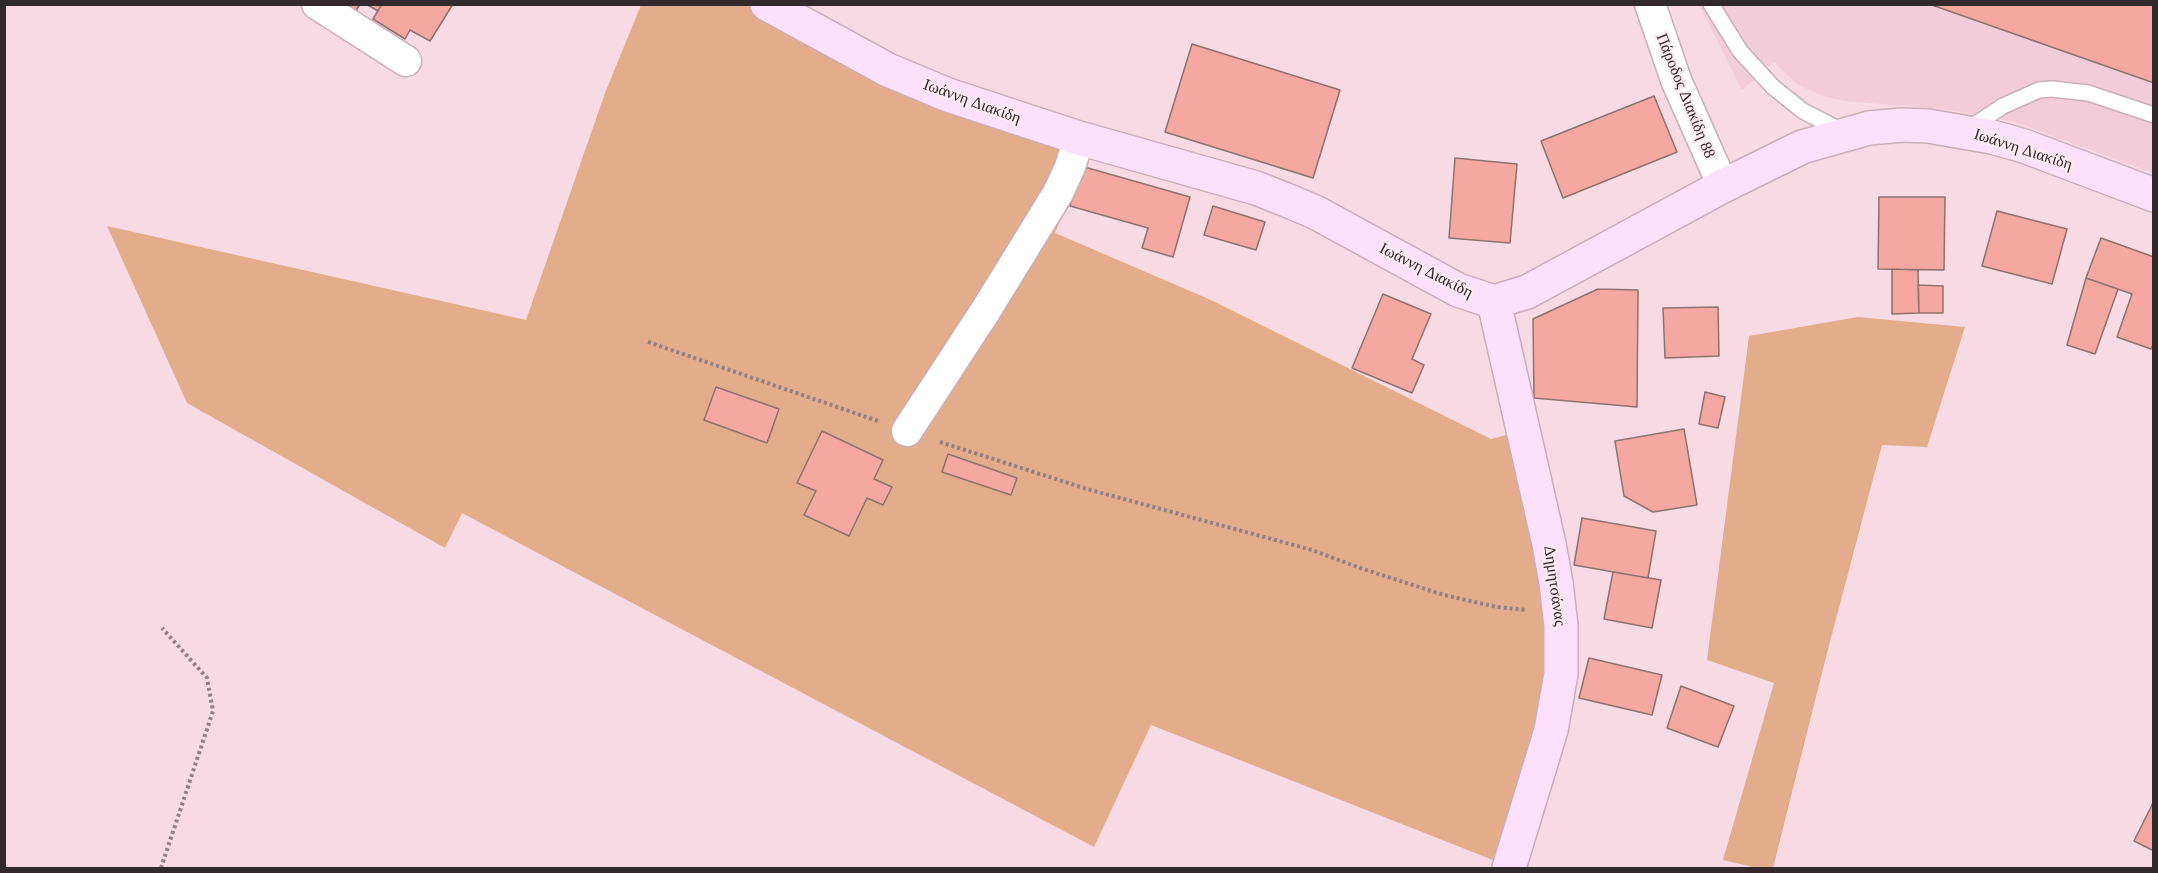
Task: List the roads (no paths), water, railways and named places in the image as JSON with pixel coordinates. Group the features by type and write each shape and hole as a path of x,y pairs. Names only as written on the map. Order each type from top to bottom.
{"street":[{"path":"316,4 406,61"},
{"name":"Ιωάννη Διακίδη","path":"767,4 888,70 918,83 990,110 1079,138 1256,188 1315,212 1458,290 1494,302 1527,292 1723,186 1802,147 1869,128 1902,125 1966,131 2024,146 2154,195"},
{"name":"Πάροδος Διακίδη 88","path":"1650,4 1678,86 1723,186"},
{"path":"907,431 986,310 1058,193 1070,167 1079,138"},
{"name":"Δημητσάνας","path":"1494,302 1549,544 1560,611 1561,663 1558,695 1551,730 1509,868"}],"lane":[{"path":"1711,4 1740,51 1773,87 1803,111 1847,134"},
{"path":"1966,131 2003,106 2039,90 2088,93 2154,115"}]}
